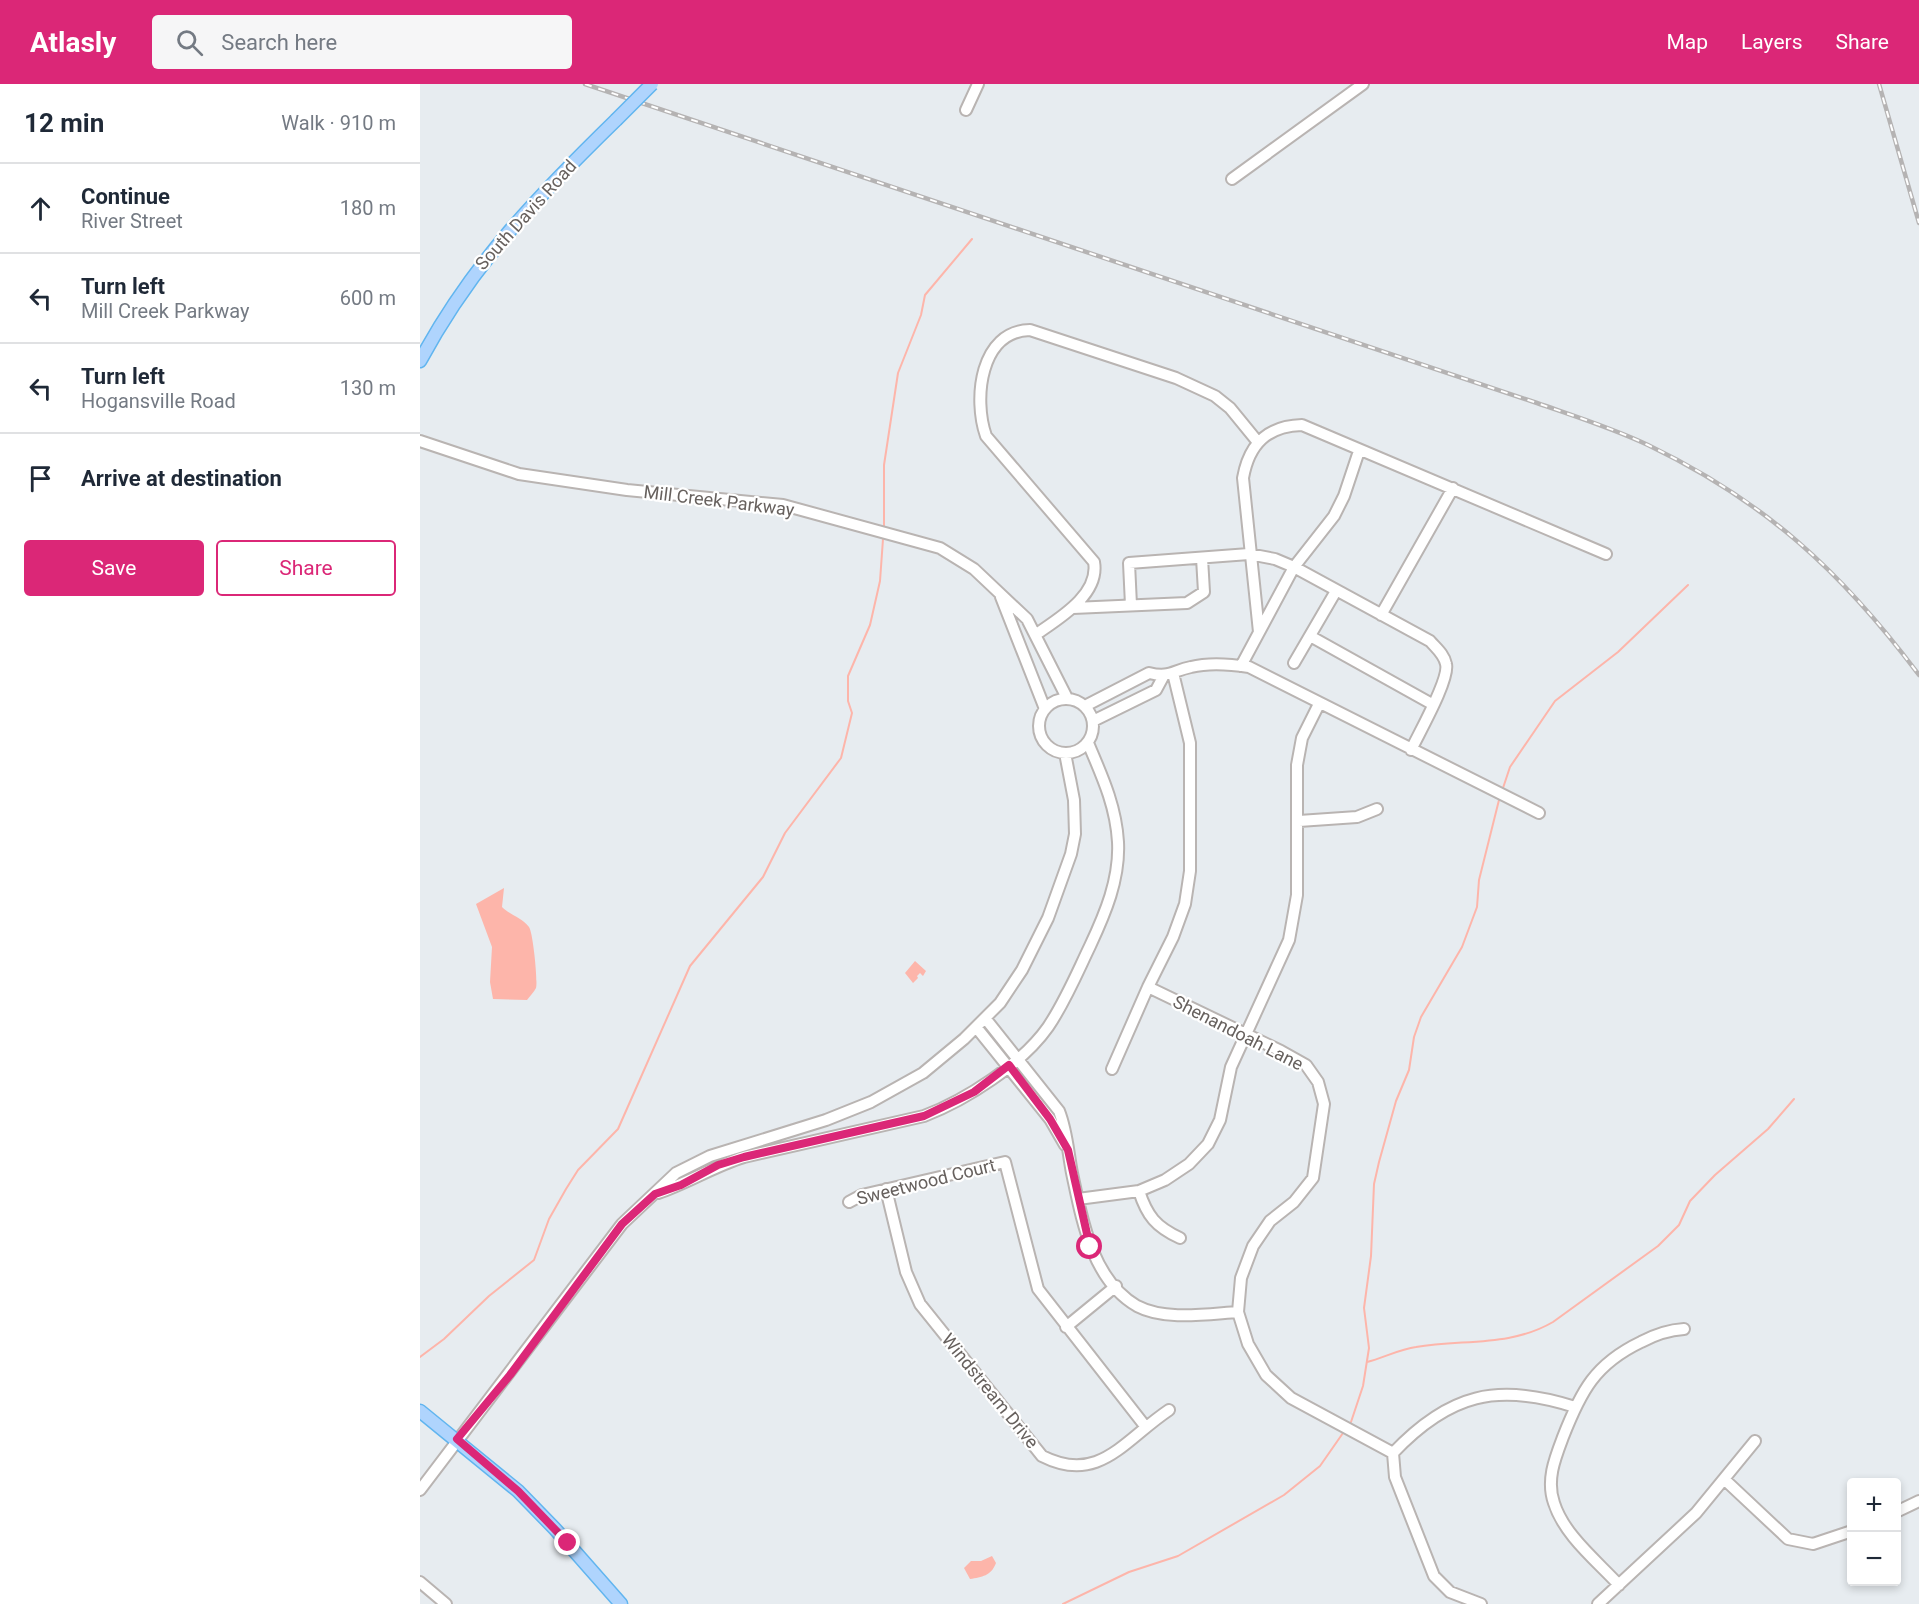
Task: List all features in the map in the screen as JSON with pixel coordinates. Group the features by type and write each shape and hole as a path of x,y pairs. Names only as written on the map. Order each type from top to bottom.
{"main road":[{"name":"South Davis Road","path":"420,361 448,311 494,247 565,170 652,84"},
{"path":"420,1410 536,1508 621,1604"}],"street":[{"path":"966,110 978,84"},
{"path":"1232,179 1363,84"},
{"path":"1035,636 1073,608 1087,590 1096,572 1094,562 996,451 986,436 980,420 980,394 993,349 1001,338 1014,330 1030,330 1176,378 1215,396 1230,408 1257,441"},
{"path":"1259,632 1243,478 1246,461 1257,441 1272,430 1286,426 1302,425 1606,554"},
{"name":"Mill Creek Parkway","path":"420,441 519,474 627,490 783,505 940,548 974,569 1001,597 1027,619 1067,699"},
{"path":"1241,666 1294,567 1334,516 1344,496 1359,451"},
{"path":"1381,615 1453,488"},
{"path":"1131,606 1129,563 1153,559 1250,554 1275,559 1294,567 1430,641 1442,654 1447,666 1411,750"},
{"path":"1073,608 1187,603 1204,592 1202,558"},
{"path":"1294,663 1336,591"},
{"path":"1001,597 1045,709"},
{"path":"1310,636 1432,704"},
{"path":"1085,706 1149,673 1168,675 1190,667 1221,663 1249,667 1539,813"},
{"path":"1093,722 1156,690 1168,675"},
{"path":"1112,1069 1148,987 1173,938 1185,904 1190,871 1190,743 1168,675"},
{"path":"1067,699 1085,706 1093,722 1092,736 1088,743 1073,752 1065,753 1048,747 1042,740 1039,721 1045,709 1056,700 1067,699"},
{"path":"1078,1199 1139,1191 1165,1180 1189,1164 1208,1144 1220,1120 1232,1067 1289,940 1297,895 1299,821 1297,765 1302,738 1319,704"},
{"path":"655,1194 681,1185 718,1165 744,1157 924,1116 974,1092 1013,1061 1047,1028 1065,998 1103,919 1117,873 1115,811 1088,743"},
{"path":"420,1490 457,1439 510,1375 622,1224 676,1173 710,1156 826,1120 871,1102 923,1072 1000,1004 1022,970 1048,918 1071,854 1075,834 1074,800 1065,753"},
{"path":"1299,821 1358,817 1377,809"},
{"name":"Shenandoah Lane","path":"1148,987 1306,1065 1318,1082 1324,1104 1312,1178 1294,1202 1270,1221 1253,1246 1241,1278 1238,1312"},
{"path":"985,1018 1068,1150 1090,1247 1108,1280 1138,1306 1165,1313 1199,1315 1238,1312 1248,1344 1266,1375 1291,1398 1393,1453"},
{"path":"976,1027 1013,1061"},
{"name":"Sweetwood Court","path":"849,1202 862,1195 1005,1162 1038,1289 1145,1426"},
{"name":"Windstream Drive","path":"886,1189 906,1272 920,1304 1042,1456 1061,1466 1085,1467 1103,1460 1169,1410"},
{"path":"1139,1191 1145,1211 1159,1228 1180,1238"},
{"path":"1066,1327 1116,1286"},
{"path":"1619,1585 1584,1548 1560,1517 1553,1502 1551,1470 1575,1407 1600,1367 1625,1350 1667,1330 1684,1329"},
{"path":"1393,1453 1435,1415 1462,1402 1497,1395 1543,1397 1575,1407"},
{"path":"1598,1604 1696,1514 1755,1441"},
{"path":"1393,1453 1395,1478 1434,1576 1450,1592 1481,1604"},
{"path":"1724,1479 1788,1539 1813,1544 1848,1532"},
{"path":"1901,1510 1919,1501"},
{"path":"420,1582 446,1604"}],"shaded area":[{"path":"504,888 502,907 529,927 532,938 536,988 527,1000 493,999 490,982 492,947 476,904"},
{"path":"915,961 926,971 923,976 920,973 913,983 905,973"},
{"path":"992,1556 996,1563 992,1571 970,1579 964,1568 971,1561 981,1561"}],"waterway":[{"path":"884,526 884,465 898,373 921,315 925,295 972,239"},
{"path":"420,1357 444,1339 489,1296 534,1260 549,1219 578,1170 618,1129 690,966 763,877 785,833 841,758 852,713 848,701 848,676 870,625 880,581 883,539"},
{"path":"1503,788 1510,767 1555,701 1618,652 1688,585"},
{"path":"1351,1422 1363,1386 1369,1348 1364,1308 1371,1256 1374,1184 1379,1162 1396,1101 1409,1070 1414,1037 1421,1017 1462,947 1477,907 1479,880 1499,800"},
{"path":"1367,1362 1416,1347 1503,1339 1537,1330 1553,1322 1658,1246 1679,1225 1690,1201 1715,1175 1768,1129 1794,1099"},
{"path":"1063,1604 1129,1572 1178,1556 1284,1495 1320,1466 1343,1433"}],"railway":[{"path":"585,84 1593,422 1648,445 1729,490 1798,542 1860,603 1919,675"},
{"path":"1879,84 1919,223"}],"route":[{"path":"568,1543 518,1491 457,1439 510,1375 622,1224 655,1194 681,1185 718,1165 744,1157 883,1126 944,1109 974,1092 1009,1065 1050,1119 1068,1150 1079,1208 1090,1247"}]}
